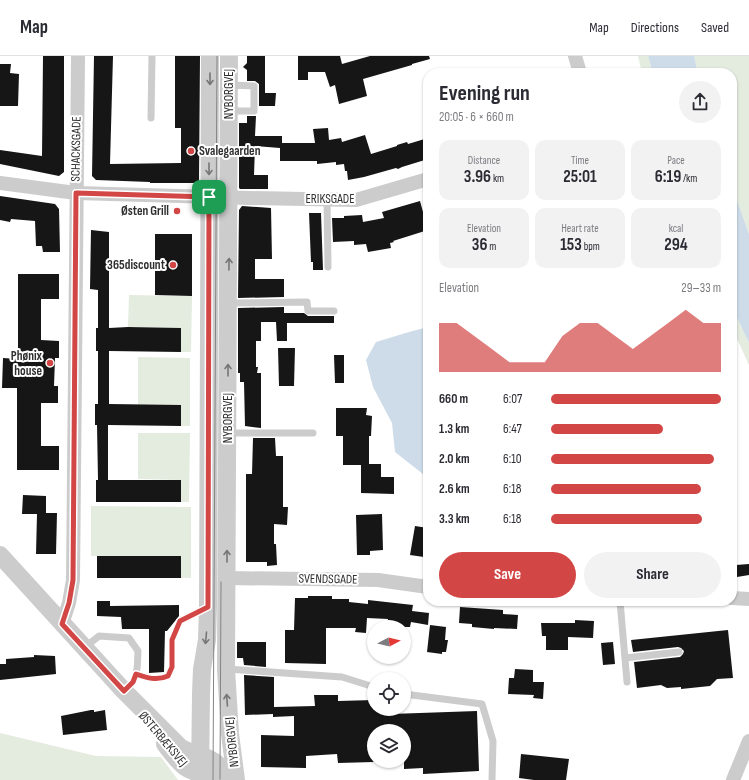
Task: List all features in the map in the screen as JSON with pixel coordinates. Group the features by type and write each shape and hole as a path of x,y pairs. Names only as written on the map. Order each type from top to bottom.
{"street":[{"name":"SCHACKSGADE","path":"62,624 69,603 73,580 78,56"},
{"name":"NYBORGVEJ","path":"200,777 202,670 207,640 208,607 210,56"},
{"name":"NYBORGVEJ","path":"230,56 226,669 230,734 236,780"},
{"path":"575,56 579,68"},
{"name":"ERIKSGADE","path":"0,182 76,193 356,200 423,180"},
{"name":"ØSTERBÆKSVEJ","path":"0,555 124,691 180,747 185,751 213,761 228,775 236,780"},
{"name":"SVENDSGADE","path":"227,578 378,580 423,586"},
{"path":"737,598 749,599"},
{"name":"ØSTERBÆKSVEJ","path":"124,691 174,756 186,768 200,777 232,780"},
{"path":"733,780 749,741"}],"lane":[{"path":"151,118 152,56"},
{"path":"229,85 254,86 254,111 229,111"},
{"path":"327,199 328,267"},
{"path":"228,303 307,302 308,311 334,310"},
{"path":"227,433 312,433"},
{"path":"620,606 627,682"},
{"path":"136,674 148,678 162,679 168,676 172,667 172,640 180,621 208,607"},
{"path":"84,648 99,636 129,638 138,651 136,674 133,682 124,691"},
{"path":"625,658 679,652"},
{"path":"226,669 342,677 367,685"},
{"path":"411,695 482,704 493,741 492,780"}],"shaded area":[{"path":"638,56 648,56 652,68 641,68"},
{"path":"694,56 749,56 749,234 737,200 737,68 697,68"},
{"path":"129,295 192,296 191,352 181,352 181,328 128,327"},
{"path":"737,318 749,343 749,365 737,339"},
{"path":"138,357 190,358 190,426 181,426 181,405 138,405"},
{"path":"138,433 190,433 189,502 181,502 181,480 138,479"},
{"path":"91,506 191,507 191,578 181,578 181,556 91,556"},
{"path":"0,733 96,756 161,757 178,780 0,780"}],"water":[{"path":"648,56 694,56 697,68 652,68"},
{"path":"737,200 749,234 749,343 737,318"},
{"path":"423,328 423,474 395,452 392,423 373,387 366,360 376,342"}],"building":[{"path":"43,56 64,56 64,172 59,176 0,164 0,150 42,156"},
{"path":"94,56 113,56 110,164 181,163 181,128 175,128 175,56 200,56 199,181 197,183 150,183 96,180 92,176"},
{"path":"247,56 265,56 265,93 276,93 275,106 259,106 259,84 255,81 247,81 247,70 243,67 247,63"},
{"path":"298,56 340,56 342,64 370,56 429,56 430,59 363,79 367,96 339,104 335,85 330,87 325,72 308,72 308,80 298,80"},
{"path":"0,64 11,64 10,73 19,74 18,106 0,106"},
{"path":"247,116 256,116 255,136 282,136 282,143 315,143 313,129 328,128 329,140 341,138 342,142 365,135 371,154 407,142 408,144 423,140 423,161 398,169 396,168 348,180 347,171 345,171 344,164 336,165 336,162 317,164 317,161 280,161 280,148 255,146 254,175 268,175 268,189 240,189 239,123 247,123"},
{"path":"0,196 55,204 59,209 60,252 43,252 42,246 36,246 35,221 11,219 10,222 0,220"},
{"path":"420,201 423,212 423,232 393,241 394,242 390,243 391,248 368,252 366,244 354,245 354,241 333,242 332,218 362,215 363,222 384,218 382,212"},
{"path":"242,206 271,208 272,259 255,259 255,279 284,279 284,297 238,298 239,210"},
{"path":"309,213 321,213 323,270 313,270 313,262 311,262"},
{"path":"91,230 109,232 109,328 181,328 181,352 109,351 109,404 181,405 181,426 108,425 108,480 181,480 181,502 96,502 96,480 98,480 95,404 98,404 98,351 96,351 96,328 98,328 98,290 90,289"},
{"name":"365discount","path":"155,234 192,234 192,296 155,295"},
{"path":"18,274 59,274 59,299 41,299 41,340 59,341 59,358 55,358 54,386 58,386 58,403 41,403 41,446 59,446 59,470 17,470 17,388 2,388 3,358 18,359"},
{"path":"284,307 284,313 304,313 308,316 334,316 334,323 287,323 287,341 277,341 276,322 261,322 261,341 256,341 256,367 258,367 257,373 261,373 261,428 245,426 244,382 240,382 240,373 238,373 238,308"},
{"path":"278,348 295,348 294,386 279,386"},
{"path":"334,355 344,355 344,383 335,383"},
{"path":"336,408 367,408 366,415 372,416 371,436 369,436 369,464 381,464 381,477 394,477 394,494 361,493 361,465 343,465 343,436 336,436"},
{"path":"253,438 275,438 276,456 283,456 283,507 288,507 287,525 274,524 274,544 276,544 277,565 267,566 267,562 246,562 246,474 252,474"},
{"path":"23,495 46,496 46,513 57,513 56,554 36,554 37,514 22,514"},
{"path":"382,514 383,550 370,551 370,555 357,555 356,515"},
{"path":"415,526 423,527 423,557 410,555"},
{"path":"97,556 181,556 181,578 97,578"},
{"path":"749,564 749,575 737,577 737,565"},
{"path":"308,596 332,596 332,599 349,599 349,602 368,604 368,600 413,605 412,611 429,613 428,625 411,622 411,620 367,618 366,633 355,632 356,628 326,628 326,664 285,663 285,630 294,630 295,598 308,598"},
{"path":"97,601 110,601 110,606 179,605 179,616 167,631 165,631 164,672 149,673 149,629 122,629 121,617 97,616"},
{"path":"460,607 503,610 503,614 518,615 517,629 472,627 472,624 459,623"},
{"path":"575,620 594,621 593,638 568,637 568,650 546,650 546,636 542,636 541,623 575,623"},
{"path":"430,625 446,627 445,640 448,640 446,652 442,652 442,654 427,652"},
{"path":"728,630 733,678 717,679 710,686 681,689 681,687 667,688 661,685 637,688 634,662 680,657 684,651 678,647 633,652 631,640"},
{"path":"237,642 266,642 266,667 244,665 243,658 237,658"},
{"path":"613,642 615,664 603,665 601,643"},
{"path":"34,655 55,656 56,674 0,680 0,664 6,664 6,659 34,657"},
{"path":"515,669 533,670 533,682 544,682 543,699 533,698 534,695 508,694 509,678 514,678"},
{"path":"244,675 274,677 274,707 315,706 314,695 338,695 338,701 367,700 367,716 411,716 411,713 477,711 479,771 423,774 423,768 404,769 411,768 411,724 367,724 367,762 338,763 337,754 306,756 306,768 261,767 261,735 294,736 294,716 273,717 273,714 245,715"},
{"path":"94,710 94,712 105,710 107,730 63,735 61,716"},
{"path":"521,754 569,759 566,780 534,780 519,778"}],"tram line":[{"path":"213,780 217,56"},
{"path":"220,780 221,582"}],"place":[{"name":"Svalegaarden","path":"191,151"},
{"name":"Østen Grill","path":"177,211"},
{"name":"365discount","path":"173,265"},
{"name":"Phønix house","path":"50,363"}],"route":[{"path":"76,193 209,197 208,607 180,621 172,640 172,667 168,676 162,679 148,678 136,674 133,682 124,691 62,624 69,603 73,580 76,193"}]}
